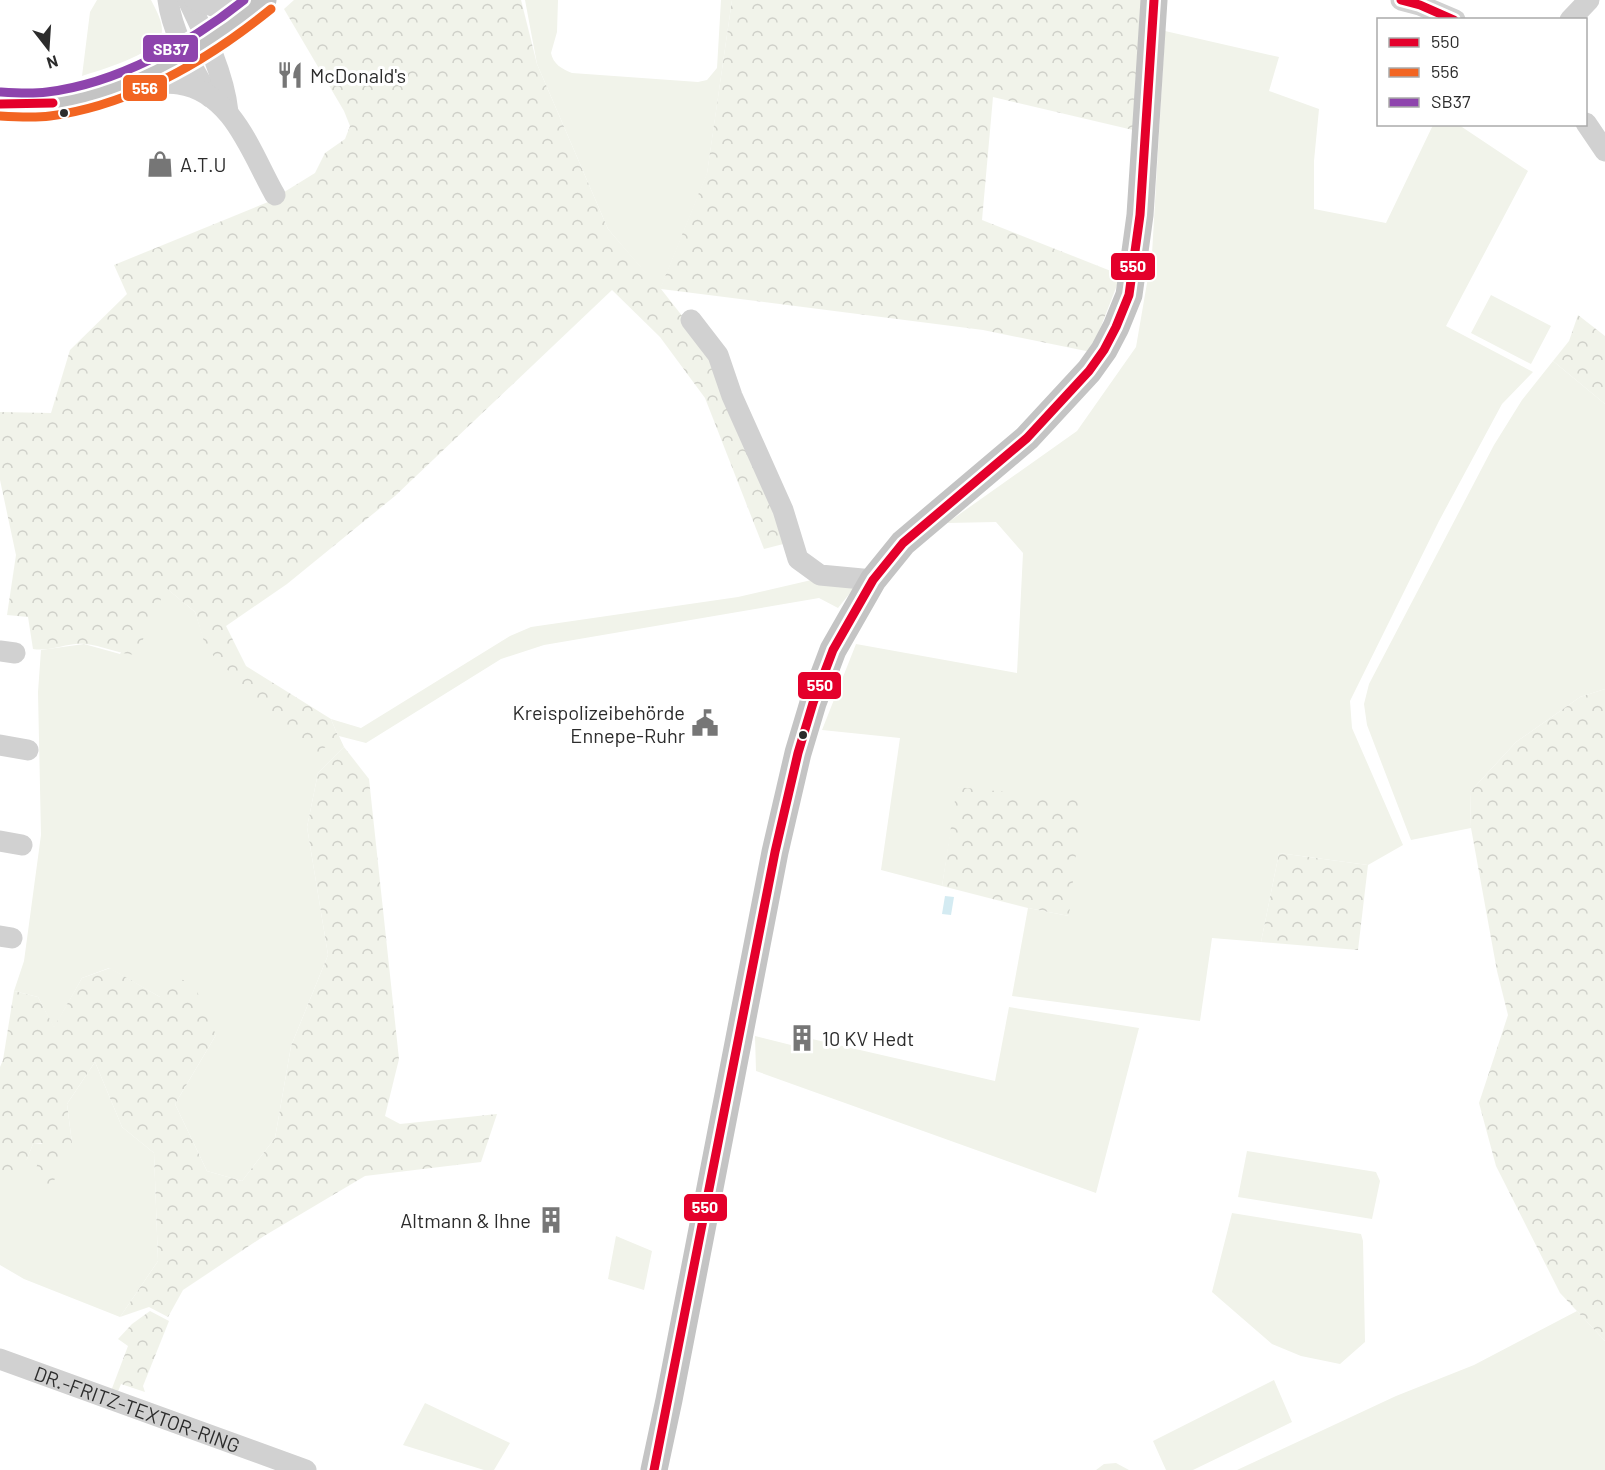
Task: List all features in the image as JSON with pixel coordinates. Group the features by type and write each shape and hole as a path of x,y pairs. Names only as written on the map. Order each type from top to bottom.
{"main road":[{"path":"654,1470 775,852 798,753 813,703 833,650 873,580 903,543 1027,438 1089,371 1104,350 1129,295 1140,215 1154,0"},
{"path":"0,104 52,104 120,84 196,47 260,2"}],"street":[{"path":"168,0 226,94 228,112"},
{"path":"188,0 196,47 194,72 210,97"},
{"path":"195,0 213,6 260,2"},
{"path":"1401,0 1420,5 1450,18"},
{"path":"1572,18 1589,0"},
{"path":"120,84 180,84 210,97 228,112 274,195"},
{"path":"1587,124 1605,151"},
{"path":"691,320 718,355 732,396 783,510 798,559 820,575 873,580"},
{"path":"0,745 28,750"},
{"path":"0,841 22,845"},
{"name":"DR.-FRITZ-TEXTOR-RING","path":"0,1359 306,1470"}],"green space":[{"path":"97,0 151,0 162,32 156,43 148,49 113,66 82,76 90,12"},
{"path":"294,0 521,0 537,64 608,229 660,289 707,173 732,0 1142,0 1133,130 993,97 982,220 1121,275 1091,352 983,330 661,289 712,354 791,542 764,549 705,398 660,337 612,290 395,496 287,584 226,626 246,666 331,719 338,736 313,758 206,648 195,612 166,588 136,655 85,644 33,649 28,617 7,615 16,555 0,480 0,412 51,413 70,350 127,294 114,265 268,202 315,173 325,153 345,139 350,126 344,111 284,9"},
{"path":"525,0 558,0 557,32 551,53 561,68 572,73 698,82 707,80 717,68 721,0 732,0 707,174 660,290 608,229 537,64"},
{"path":"1165,31 1279,57 1269,91 1319,109 1314,161 1314,209 1386,223 1433,126 1460,126 1528,171 1446,326 1533,372 1502,404 1439,521 1350,701 1352,728 1403,845 1368,865 1279,853 1261,942 1212,938 1200,1021 1012,996 1028,908 1069,916 958,787 942,886 881,870 900,738 822,730 856,644 1017,673 1023,553 996,522 947,523 1077,431 1136,347 1152,254"},
{"path":"1491,295 1551,326 1531,364 1471,333"},
{"path":"1578,315 1605,336 1605,404 1553,361 1569,341"},
{"path":"1553,361 1605,404 1605,689 1580,697 1516,742 1470,792 1471,828 1411,840 1367,725 1364,704 1369,684 1494,445 1522,400"},
{"path":"820,578 859,582 838,608 819,598 544,645 501,659 366,743 339,736 344,747 318,773 307,827 328,955 291,1046 275,1138 242,1181 207,1171 175,1104 216,1035 160,997 109,968 82,978 54,1028 38,997 14,991 24,961 41,835 38,692 41,650 84,644 120,654 165,587 195,612 207,648 338,736 331,719 361,728 510,636 531,627 738,597"},
{"path":"1605,689 1605,1341 1560,1293 1496,1166 1479,1103 1508,1015 1497,971 1471,828 1470,792 1516,742 1580,697"},
{"path":"344,747 369,779 399,1059 385,1116 400,1124 497,1114 481,1162 365,1176 264,1236 183,1290 168,1317 149,1307 120,1317 158,1261 154,1153 122,1127 95,1062 67,1104 72,1143 51,1187 33,1183 42,1143 33,1144 27,1159 12,1179 0,1178 0,1067 14,991 38,997 54,1027 82,978 110,968 160,997 173,978 193,982 216,1035 175,1104 207,1171 242,1181 275,1138 291,1046 328,955 307,827 318,773"},
{"path":"957,787 1082,800 1069,916 942,886"},
{"path":"1279,853 1368,865 1358,950 1261,942"},
{"path":"1009,1007 1139,1028 1096,1193 756,1071 755,1036 791,1045 799,1036 995,1081"},
{"path":"95,1062 122,1127 154,1153 158,1261 120,1317 24,1279 0,1265 0,1178 27,1159 33,1144 72,1143 67,1104"},
{"path":"1247,1151 1376,1172 1380,1181 1372,1219 1238,1197"},
{"path":"1232,1213 1361,1234 1365,1342 1340,1364 1301,1356 1272,1344 1212,1292"},
{"path":"616,1236 652,1251 644,1290 608,1279"},
{"path":"150,1311 169,1321 143,1386 145,1392 121,1384 117,1394 111,1391 128,1346 118,1339 132,1324"},
{"path":"1577,1311 1605,1341 1605,1470 1237,1470 1396,1396 1474,1365"},
{"path":"1274,1380 1292,1422 1193,1470 1166,1470 1153,1441"},
{"path":"425,1403 510,1443 494,1470 484,1470 403,1445"},
{"path":"1116,1463 1129,1470 1096,1470 1104,1464"}],"water":[{"path":"945,896 954,897 951,915 942,914"}],"transit line":[{"name":"SB37","path":"1,92 29,93 73,88 125,71 176,46 244,0"},
{"name":"550","path":"654,1470 775,852 798,753 813,703 833,650 873,580 903,543 1027,438 1089,371 1104,350 1116,327 1129,295 1140,215 1154,0"},
{"name":"550","path":"1401,0 1420,5 1449,18"},
{"name":"556","path":"0,116 50,116 110,102 139,91 167,78 221,46 271,9"},
{"name":"550","path":"0,104 53,103"}],"place":[{"name":"McDonald's","path":"290,75"},
{"name":"A.T.U","path":"160,164"},
{"name":"Kreispolizeibehörde Ennepe-Ruhr","path":"705,723"},
{"name":"10 KV Hedt","path":"802,1038"},
{"name":"Altmann & Ihne","path":"551,1220"}]}
